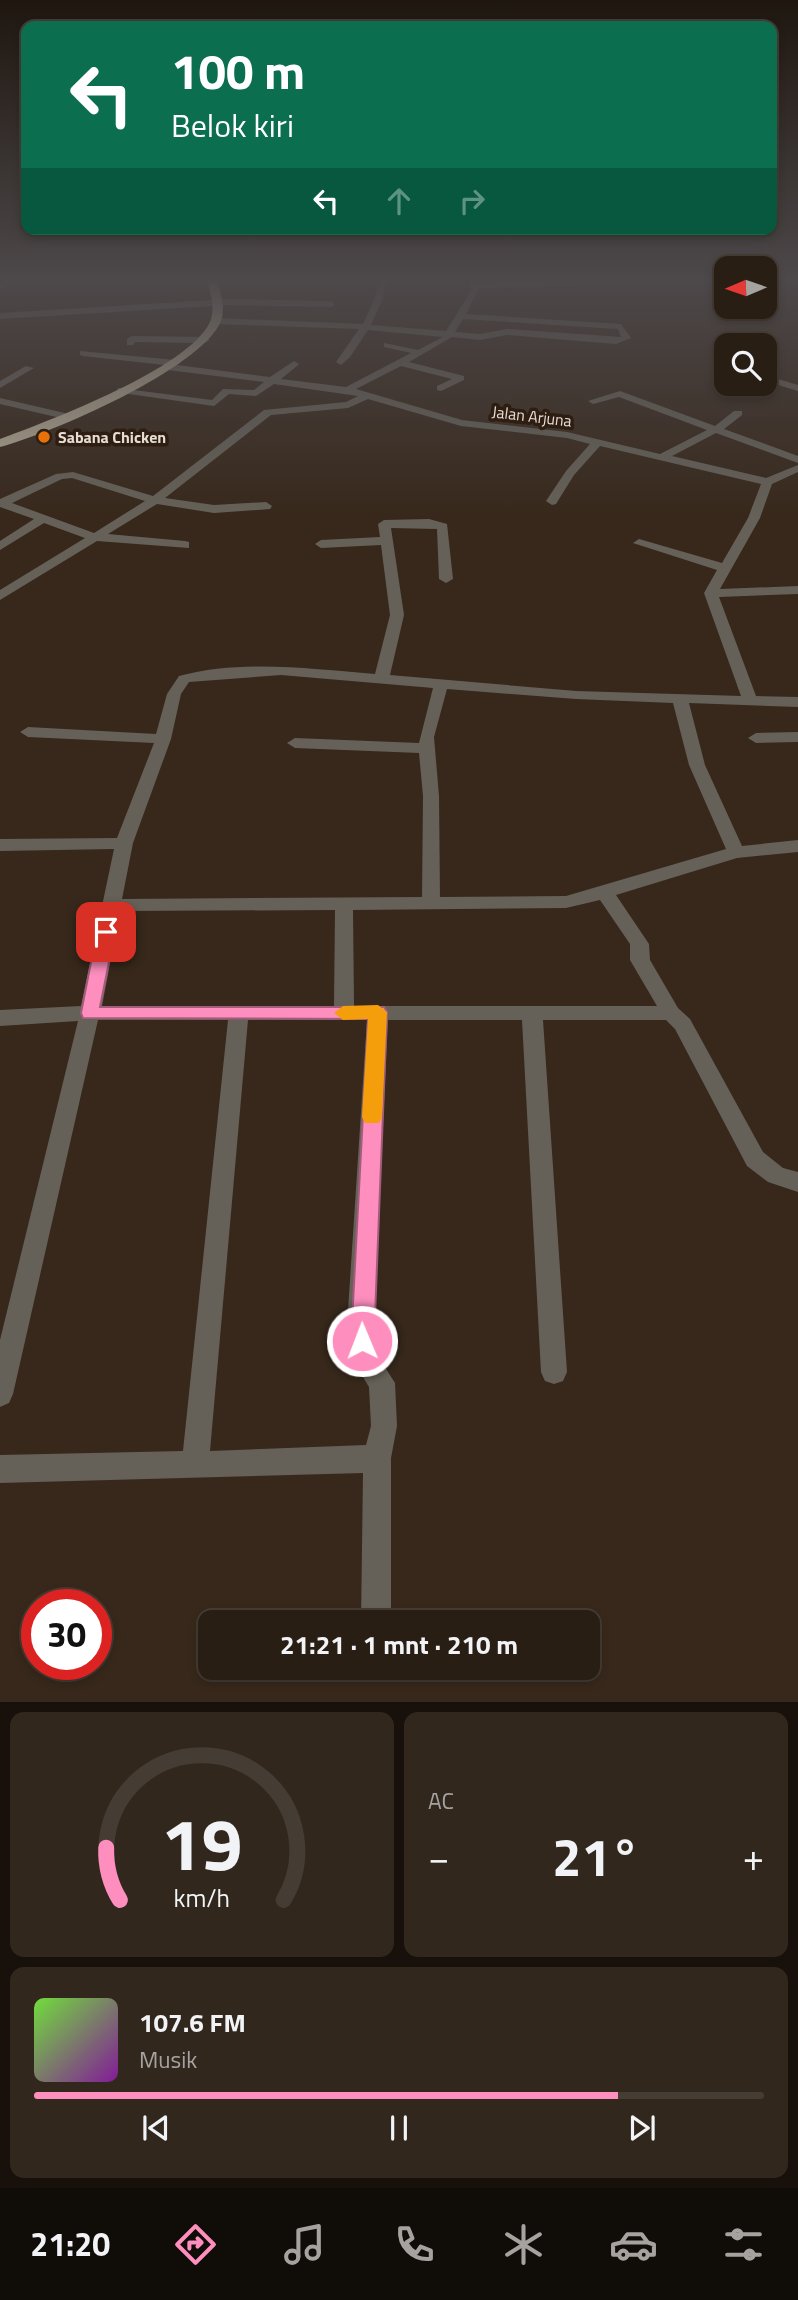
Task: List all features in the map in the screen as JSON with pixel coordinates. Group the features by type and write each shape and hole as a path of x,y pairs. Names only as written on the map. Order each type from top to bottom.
{"highway":[{"path":"0,443 122,390 180,358"}],"street":[{"name":"Jalan Arjuna","path":"123,358 347,390 461,423 598,442 766,482"},
{"path":"341,362 343,358"},
{"path":"347,390 411,358"},
{"path":"402,363 461,378 441,388"},
{"path":"122,390 212,403 225,392 254,394 294,364"},
{"path":"0,385 29,369"},
{"path":"777,382 798,388"},
{"path":"593,401 620,394 798,460"},
{"path":"0,596 155,500 268,412 348,405 368,396"},
{"path":"0,401 65,416"},
{"path":"662,457 714,430 738,412"},
{"path":"552,501 570,473 598,442"},
{"path":"750,701 711,593 754,518 766,482 798,468"},
{"path":"1,503 60,476 73,475 155,500 214,509 266,506"},
{"path":"1,503 41,520 94,537 186,545"},
{"path":"0,546 41,520"},
{"path":"382,677 397,615 384,541 386,523 443,527 446,579"},
{"path":"321,544 384,541"},
{"path":"639,542 723,568"},
{"path":"711,593 798,590"},
{"path":"0,1394 90,1013 124,843 163,739 179,683 190,676 281,671 442,682 569,695 798,702"},
{"path":"432,902 431,796 425,748 428,724 442,682"},
{"path":"680,699 697,765 736,852"},
{"path":"28,732 163,739"},
{"path":"756,738 798,737"},
{"path":"295,743 425,748"},
{"path":"0,845 124,843"},
{"path":"111,905 566,902 736,852 798,846"},
{"path":"605,892 639,944 640,960 671,1013 683,1024 755,1158 776,1175 798,1182"},
{"path":"344,903 344,1013"},
{"path":"376,1610 377,1458 384,1426 382,1383 370,1367 362,1341 361,1311 378,1012"},
{"path":"0,1018 90,1013 671,1013"},
{"path":"195,1466 239,1013"},
{"path":"532,1014 554,1372"},
{"path":"0,1469 341,1462 377,1458"}],"slow traffic":[{"path":"343,1013 378,1012 372,1117"}],"place":[{"name":"Sabana Chicken","path":"44,437"}],"route":[{"path":"106,932 90,1013 378,1012 361,1311 362,1341"}]}
